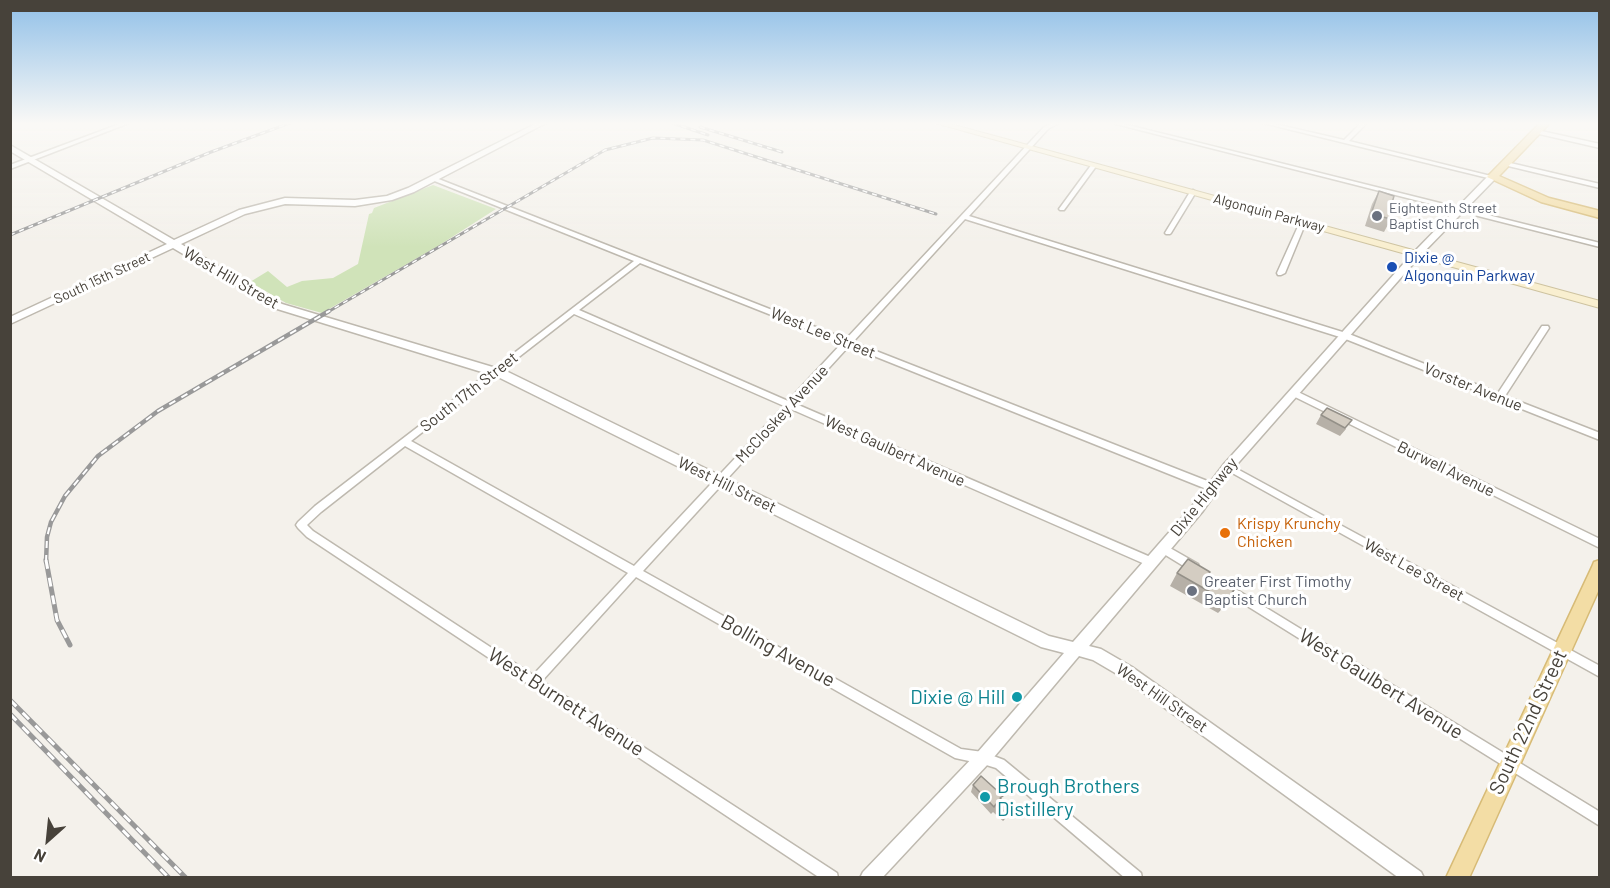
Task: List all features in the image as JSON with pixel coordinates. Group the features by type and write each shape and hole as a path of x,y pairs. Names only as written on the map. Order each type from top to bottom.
{"main road":[{"name":"Dixie Highway","path":"1492,177 1506,164"},
{"name":"Algonquin Parkway","path":"1094,165 1599,304"},
{"path":"1492,177 1545,200 1599,215"},
{"name":"South 22nd Street","path":"1457,878 1599,567"}],"street":[{"name":"West Hill Street","path":"39,164 281,307 495,372 1046,642 1096,654 1127,672 1415,878"},
{"name":"South 15th Street","path":"10,321 230,217 258,207 295,201 346,203 381,200 411,190 462,164"},
{"name":"McCloskey Avenue","path":"534,681 1013,164"},
{"path":"1281,164 1599,245"},
{"path":"1439,164 1492,177"},
{"path":"1508,164 1599,186"},
{"path":"1062,209 1094,165"},
{"name":"Dixie Highway","path":"869,878 983,758 1198,508 1227,467 1417,254 1492,177"},
{"name":"West Lee Street","path":"434,179 1212,487"},
{"path":"1168,233 1193,192"},
{"name":"Vorster Avenue","path":"965,217 1346,336 1599,437"},
{"path":"1281,273 1303,222"},
{"name":"South 17th Street","path":"301,525 639,260"},
{"name":"West Gaulbert Avenue","path":"574,310 1151,562"},
{"path":"1500,397 1545,328"},
{"name":"Burwell Avenue","path":"1294,393 1599,544"},
{"name":"Bolling Avenue","path":"405,442 958,754 983,758 1000,764 1136,878"},
{"name":"West Lee Street","path":"1227,467 1599,672"},
{"name":"West Burnett Avenue","path":"301,525 310,534 832,878"},
{"name":"West Gaulbert Avenue","path":"1163,548 1599,820"}],"green space":[{"path":"433,185 496,209 438,246 322,313 286,303 250,282 268,271 287,287 302,281 333,278 358,264 369,214 374,208"}],"building":[{"path":"1379,191 1394,196 1390,210 1393,211 1391,219 1371,214"},
{"path":"1327,408 1352,420 1345,428 1321,415"},
{"path":"1188,559 1210,572 1208,575 1223,584 1226,581 1236,587 1226,601 1177,573"},
{"path":"981,776 1003,796 1000,798 1011,808 1006,813 996,804 994,807 973,785"}],"railway":[{"path":"10,235 181,164"},
{"path":"326,313 580,164"},
{"path":"780,164 936,214"},
{"path":"46,560 47,537 51,522 65,496 98,456 158,411 329,311"},
{"path":"46,560 57,620 70,645"},
{"path":"10,700 186,878"},
{"path":"10,714 169,878"}],"place":[{"name":"Eighteenth Street Baptist Church","path":"1377,216"},
{"name":"Dixie @ Algonquin Parkway","path":"1392,267"},
{"name":"Krispy Krunchy Chicken","path":"1225,533"},
{"name":"Greater First Timothy Baptist Church","path":"1192,591"},
{"name":"Dixie @ Hill","path":"1017,697"},
{"name":"Brough Brothers Distillery","path":"985,797"}]}
